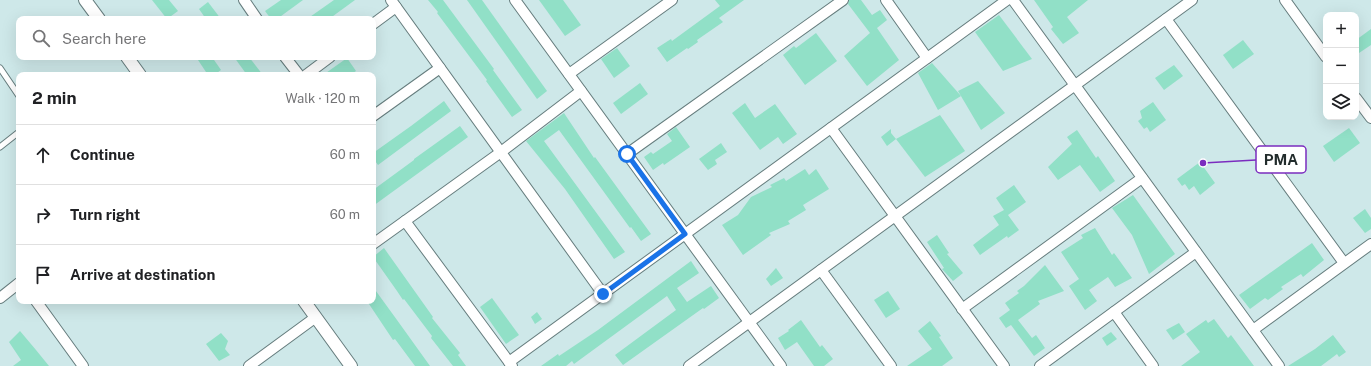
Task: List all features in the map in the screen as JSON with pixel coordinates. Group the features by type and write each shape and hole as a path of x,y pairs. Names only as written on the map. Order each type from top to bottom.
{"street":[{"path":"85,0 97,16"},
{"path":"244,0 255,16"},
{"path":"515,0 781,366"},
{"path":"569,74 672,0"},
{"path":"627,154 843,0"},
{"path":"886,0 927,58"},
{"path":"406,221 510,364 603,294 1007,0"},
{"path":"1013,0 1279,366"},
{"path":"689,366 1192,0"},
{"path":"1285,0 1323,53"},
{"path":"376,21 394,3 603,294"},
{"path":"1166,19 1344,263"},
{"path":"129,60 138,72"},
{"path":"287,60 297,72"},
{"path":"310,72 326,60"},
{"path":"376,114 440,68"},
{"path":"376,242 501,152 581,91"},
{"path":"1359,102 1371,118"},
{"path":"831,128 1004,366"},
{"path":"962,309 1142,178"},
{"path":"1253,330 1371,244"},
{"path":"1040,366 1196,252"},
{"path":"821,270 891,366"},
{"path":"0,298 16,285"},
{"path":"38,304 83,366"},
{"path":"306,304 351,366"},
{"path":"1114,312 1153,366"},
{"path":"249,366 316,317"}],"lane":[{"path":"0,68 16,92"},
{"path":"0,147 16,134"}],"building":[{"path":"152,0 169,0 178,11 171,16 165,16"},
{"path":"281,0 303,0 281,16 269,16 265,11"},
{"path":"334,0 355,0 333,16 311,16"},
{"path":"428,0 443,0 522,110 512,117 486,81 487,80"},
{"path":"467,0 482,0 547,91 537,99"},
{"path":"539,0 563,0 581,25 565,36"},
{"path":"715,0 744,0 719,18 723,22 697,40 698,42 667,62 657,48 671,39 672,41 720,6"},
{"path":"849,0 861,0 872,15 880,10 887,20 877,28 899,60 867,86 844,56 870,33 848,4"},
{"path":"1034,0 1088,0 1067,17 1079,33 1063,44 1051,29 1053,27"},
{"path":"208,2 219,16 204,16 199,9"},
{"path":"999,15 1032,59 1003,71 975,32"},
{"path":"1371,29 1371,45 1359,53 1359,48 1359,38"},
{"path":"816,33 837,61 805,85 783,55 794,46 796,48"},
{"path":"1243,40 1254,54 1233,69 1223,55"},
{"path":"617,48 630,66 614,78 601,59"},
{"path":"198,60 214,60 221,70 218,72 206,72"},
{"path":"236,60 251,60 261,72 245,72"},
{"path":"344,60 348,60 356,71 354,72 327,72"},
{"path":"932,63 961,96 938,110 918,73"},
{"path":"1174,65 1183,76 1164,90 1155,78"},
{"path":"978,81 1005,113 981,130 958,91"},
{"path":"640,83 648,94 621,114 613,103"},
{"path":"444,101 451,111 378,165 376,162 376,151"},
{"path":"1153,102 1166,120 1150,132 1147,127 1144,129 1138,121 1142,118 1140,111"},
{"path":"745,103 755,118 775,104 797,134 783,144 778,137 760,150 732,113"},
{"path":"564,113 594,158 595,157 651,234 641,241 559,130 544,141 625,252 614,259 565,189 526,141"},
{"path":"940,115 965,151 925,177 896,139"},
{"path":"460,126 468,137 376,204 376,188"},
{"path":"676,127 690,147 664,165 663,163 653,170 644,157 651,152 653,154 672,141 667,134"},
{"path":"1349,128 1360,143 1334,162 1323,146"},
{"path":"891,129 891,133 896,139 887,146 881,137"},
{"path":"1077,130 1096,158 1098,156 1115,181 1100,192 1080,165 1058,180 1048,167 1072,144 1067,137"},
{"path":"721,143 727,152 715,160 717,164 708,170 699,159"},
{"path":"1200,162 1215,183 1200,195 1194,186 1189,190 1185,184 1182,186 1177,179"},
{"path":"805,169 809,175 816,169 829,189 803,205 806,210 788,221 790,224 769,233 771,235 743,255 722,225 738,215 751,197 772,187 770,185 784,178 786,181"},
{"path":"1014,185 1026,202 1008,215 1019,230 1008,238 1007,236 980,255 973,245 999,225 993,216 1004,210 996,198"},
{"path":"1133,195 1175,254 1149,274 1132,235 1112,208"},
{"path":"1365,209 1371,218 1371,229 1365,233 1353,218"},
{"path":"1095,228 1112,255 1114,253 1132,278 1115,287 1108,277 1089,290 1097,301 1085,310 1069,286 1079,279 1061,252 1083,238 1081,235"},
{"path":"937,235 949,253 947,254 963,273 953,281 942,269 944,268 927,242"},
{"path":"1312,243 1324,260 1303,277 1301,274 1281,287 1283,289 1268,300 1265,298 1250,309 1239,295"},
{"path":"384,248 433,317 432,318 460,353 458,355 466,366 453,366 376,261 376,255"},
{"path":"691,261 699,273 677,288 687,302 711,286 719,298 704,309 703,308 623,365 615,355 676,310 667,296 574,364 572,361 566,366 541,366 598,330"},
{"path":"1045,265 1064,291 1038,301 1040,304 1018,320 1032,338 1036,335 1045,348 1034,356 1011,325 1006,328 999,318 1010,310 1005,303 1019,293 1017,291"},
{"path":"776,268 783,278 771,286 766,279"},
{"path":"376,291 430,366 415,366 395,339 393,340 369,304 376,304"},
{"path":"888,291 900,309 886,318 874,300"},
{"path":"492,298 519,335 506,344 480,307"},
{"path":"537,312 542,319 535,324 531,317"},
{"path":"1214,319 1228,338 1231,335 1254,366 1181,366 1200,352 1186,334 1206,320 1208,323"},
{"path":"801,320 820,347 822,345 833,359 824,366 814,366 797,342 785,350 778,338 789,331 788,330"},
{"path":"930,321 941,336 939,337 953,358 942,366 907,366 932,349 918,331"},
{"path":"1179,323 1185,332 1173,340 1166,330"},
{"path":"20,331 49,366 13,366 21,360 9,342"},
{"path":"1111,332 1117,339 1107,346 1102,338"},
{"path":"221,333 228,341 225,349 230,355 219,361 206,344"},
{"path":"1333,335 1346,352 1339,357 1337,354 1321,366 1288,366 1315,349"}],"place":[{"name":"PMA","path":"1203,163"}],"route":[{"path":"603,294 685,234 627,154"}]}
